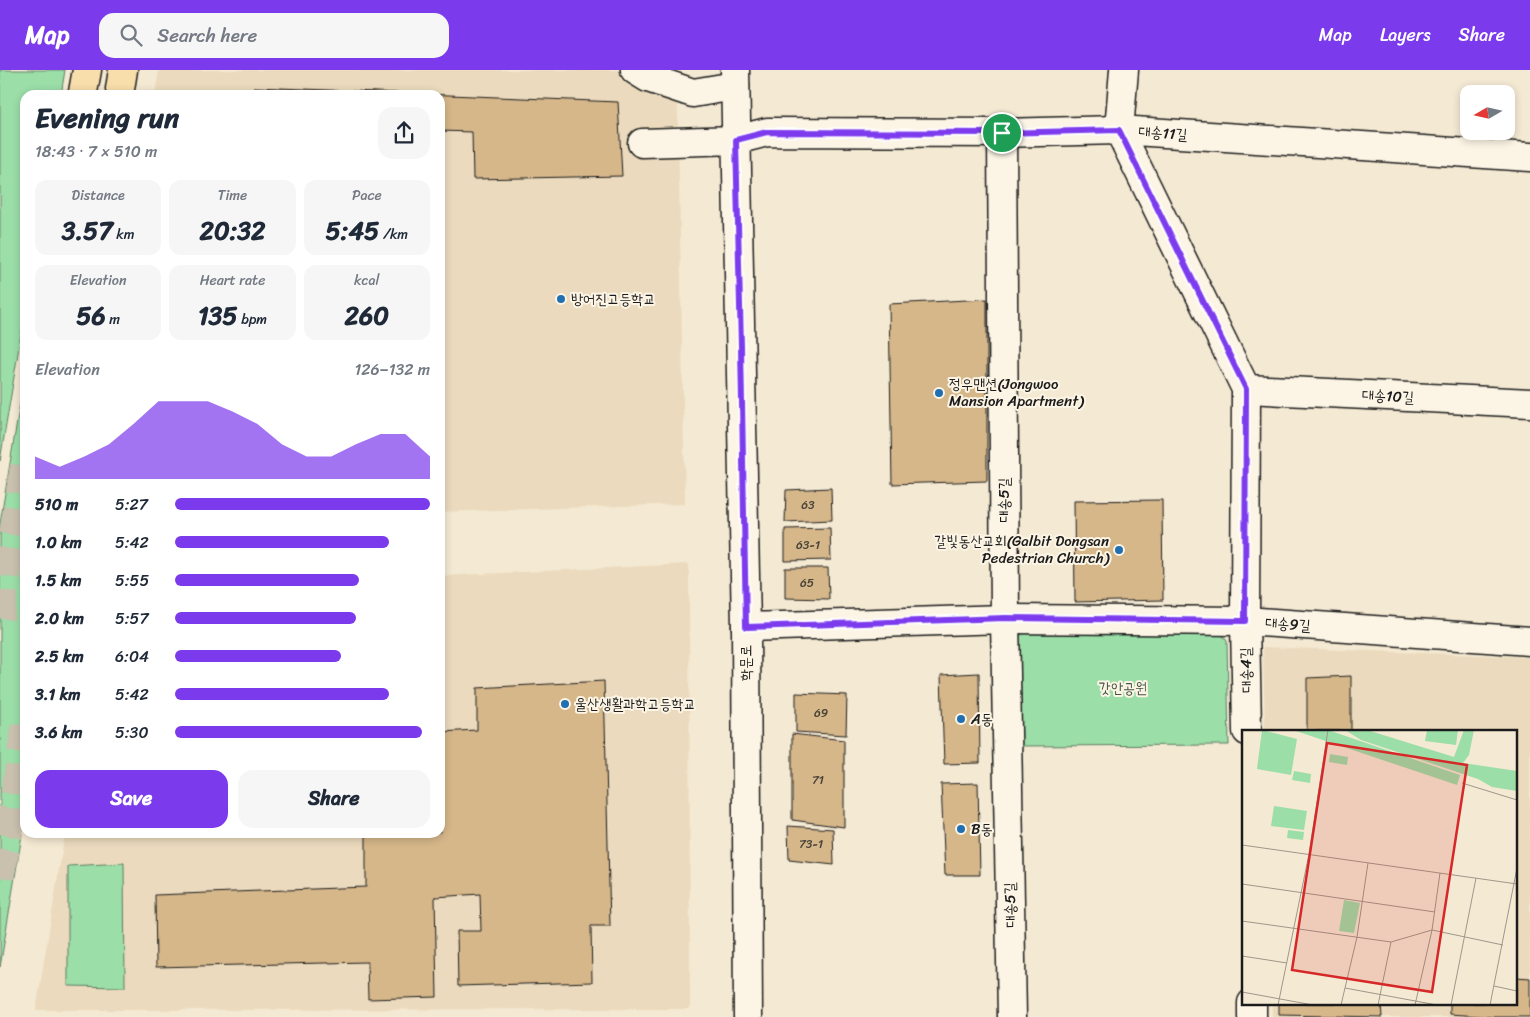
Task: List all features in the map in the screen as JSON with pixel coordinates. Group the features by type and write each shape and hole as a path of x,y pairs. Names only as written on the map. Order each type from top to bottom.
{"street":[{"path":"634,70 648,78 693,93 735,78"},
{"path":"1119,130 1124,70"},
{"name":"학문로","path":"735,78 746,627 748,1017"},
{"name":"대송11길","path":"642,143 736,140 767,132 1002,133 1119,130 1530,157"},
{"name":"대송4길","path":"1119,130 1246,389 1245,621 1247,730"},
{"name":"대송5길","path":"1002,133 1005,618 1012,1017"},
{"name":"대송10길","path":"1246,389 1530,403"},
{"name":"대송9길","path":"746,627 1005,618 1245,621 1530,641"},
{"path":"1252,1004 1252,1017"}],"shaded area":[{"name":"방어진고등학교","path":"159,70 677,70 685,504 445,512 445,90 156,90"},
{"name":"울산생활과학고등학교","path":"689,564 690,1009 36,1010 64,838 445,838 445,576"},
{"path":"1263,647 1530,657 1530,1017 1272,1017 1272,1004 1518,1004 1518,730 1265,730"}],"green space":[{"path":"0,70 65,70 62,90 20,90 20,341 0,461"},
{"path":"20,404 22,838 0,967 0,523"},
{"name":"갓안공원","path":"1030,629 1217,629 1227,641 1229,745 1018,746 1018,637"},
{"path":"124,863 125,987 68,986 68,866"}],"building":[{"path":"255,87 328,90 255,90"},
{"path":"445,95 618,102 622,176 473,179 472,132 445,131"},
{"name":"정우맨션(Jongwoo Mansion Apartment)","path":"987,299 987,481 892,484 889,304"},
{"path":"831,488 832,520 785,522 786,490"},
{"name":"갈빛동산교회(Galbit Dongsan Pedestrian Church)","path":"1162,500 1163,600 1075,602 1074,501"},
{"path":"830,528 831,560 785,561 785,529"},
{"path":"785,568 828,568 829,599 785,598"},
{"name":"A동","path":"979,673 980,763 944,764 941,675"},
{"path":"1351,676 1351,730 1307,730 1307,678"},
{"path":"604,681 610,926 591,926 592,982 458,986 457,931 481,931 480,894 435,897 437,997 368,999 367,962 156,967 155,895 366,887 366,838 445,838 445,732 477,730 477,688"},
{"path":"796,693 847,695 846,735 796,732"},
{"path":"792,734 844,740 844,827 792,820"},
{"name":"B동","path":"978,783 980,875 945,875 941,784"},
{"path":"788,826 833,829 834,865 789,860"},
{"path":"1518,977 1530,978 1530,1017 1450,1014 1450,1004 1518,1004"},
{"path":"1279,1004 1381,1004 1382,1017 1279,1015"}],"tunnel":[{"path":"0,618 20,492"},
{"path":"0,877 9,833 20,759"}],"place":[{"name":"방어진고등학교","path":"561,299"},
{"name":"정우맨션(Jongwoo Mansion Apartment)","path":"939,393"},
{"name":"갈빛동산교회(Galbit Dongsan Pedestrian Church)","path":"1119,550"},
{"name":"울산생활과학고등학교","path":"565,704"},
{"name":"A동","path":"961,719"},
{"name":"B동","path":"961,829"}],"route":[{"path":"1119,130 1246,389 1245,621 1005,618 746,627 736,140 767,132 1002,133 1119,130"}]}
